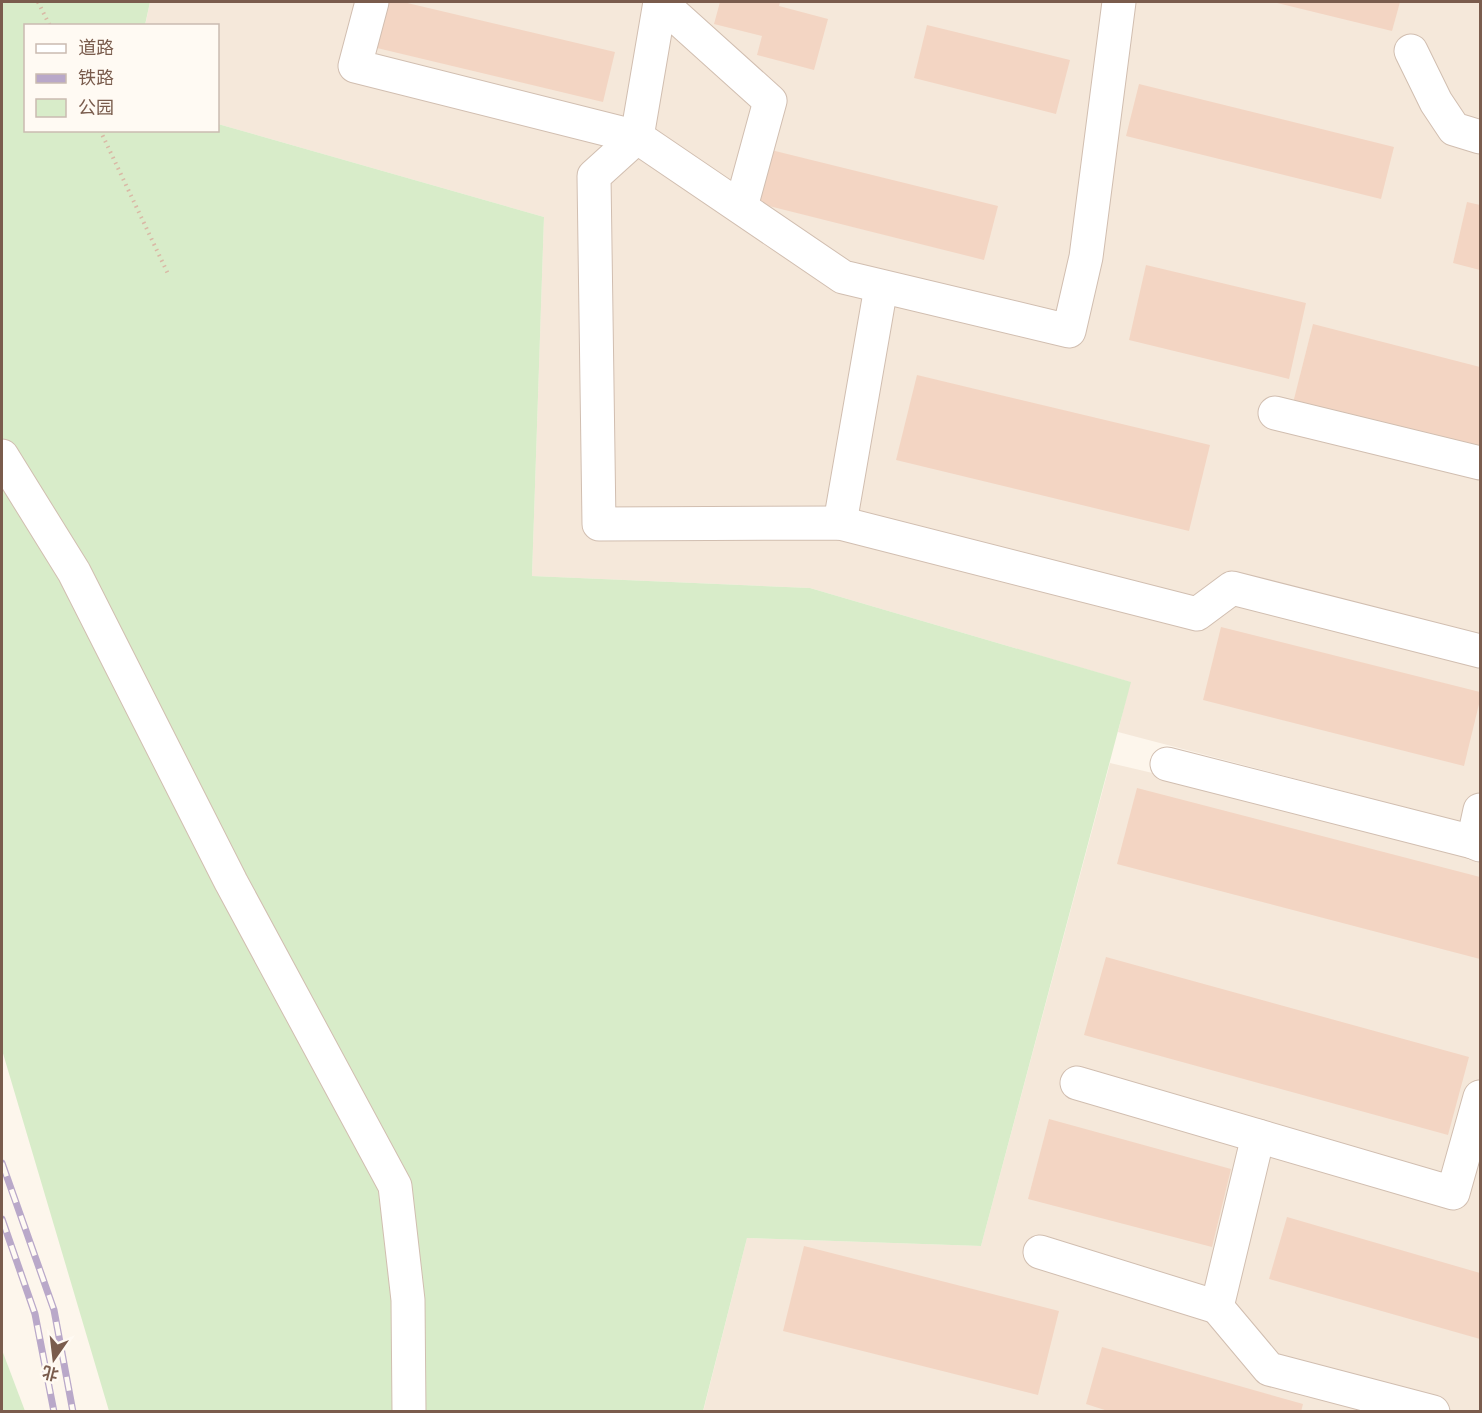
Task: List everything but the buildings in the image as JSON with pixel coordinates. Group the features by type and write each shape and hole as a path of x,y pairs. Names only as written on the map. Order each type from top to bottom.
{"street":[{"path":"372,2 356,66 637,137 843,277 1069,331 1086,257 1119,2"},
{"path":"741,207 770,100 660,2 637,137 594,176 599,525 840,523 1197,614 1232,588 1480,651"},
{"path":"1411,51 1436,102 1454,129 1480,137"},
{"path":"840,523 881,287"},
{"path":"1275,413 1480,463"},
{"path":"2,456 74,572 231,882 395,1186 408,1300 409,1412"},
{"path":"1167,764 1477,844 1480,810"},
{"path":"1077,1083 1453,1193 1480,1097"},
{"path":"1217,1307 1258,1136"},
{"path":"1040,1252 1217,1307 1269,1369 1433,1412"}],"path":[{"path":"38,2 49,24"},
{"path":"101,132 169,276"}],"shaded area":[{"path":"150,2 1480,2 1480,827 1118,732 1130,682 810,588 532,576 544,217 219,124 219,24 145,24"},
{"path":"1110,763 1480,850 1480,1411 703,1412 747,1238 981,1246"}],"green space":[{"path":"2,2 150,2 145,24 24,24 24,132 219,132 219,124 544,217 532,576 810,588 1131,682 981,1246 747,1238 703,1411 109,1411 2,1050"},
{"path":"2,1350 25,1411 2,1411"}],"railway":[{"path":"2,1163 54,1310 73,1412"},
{"path":"2,1219 35,1314 54,1412"}]}
